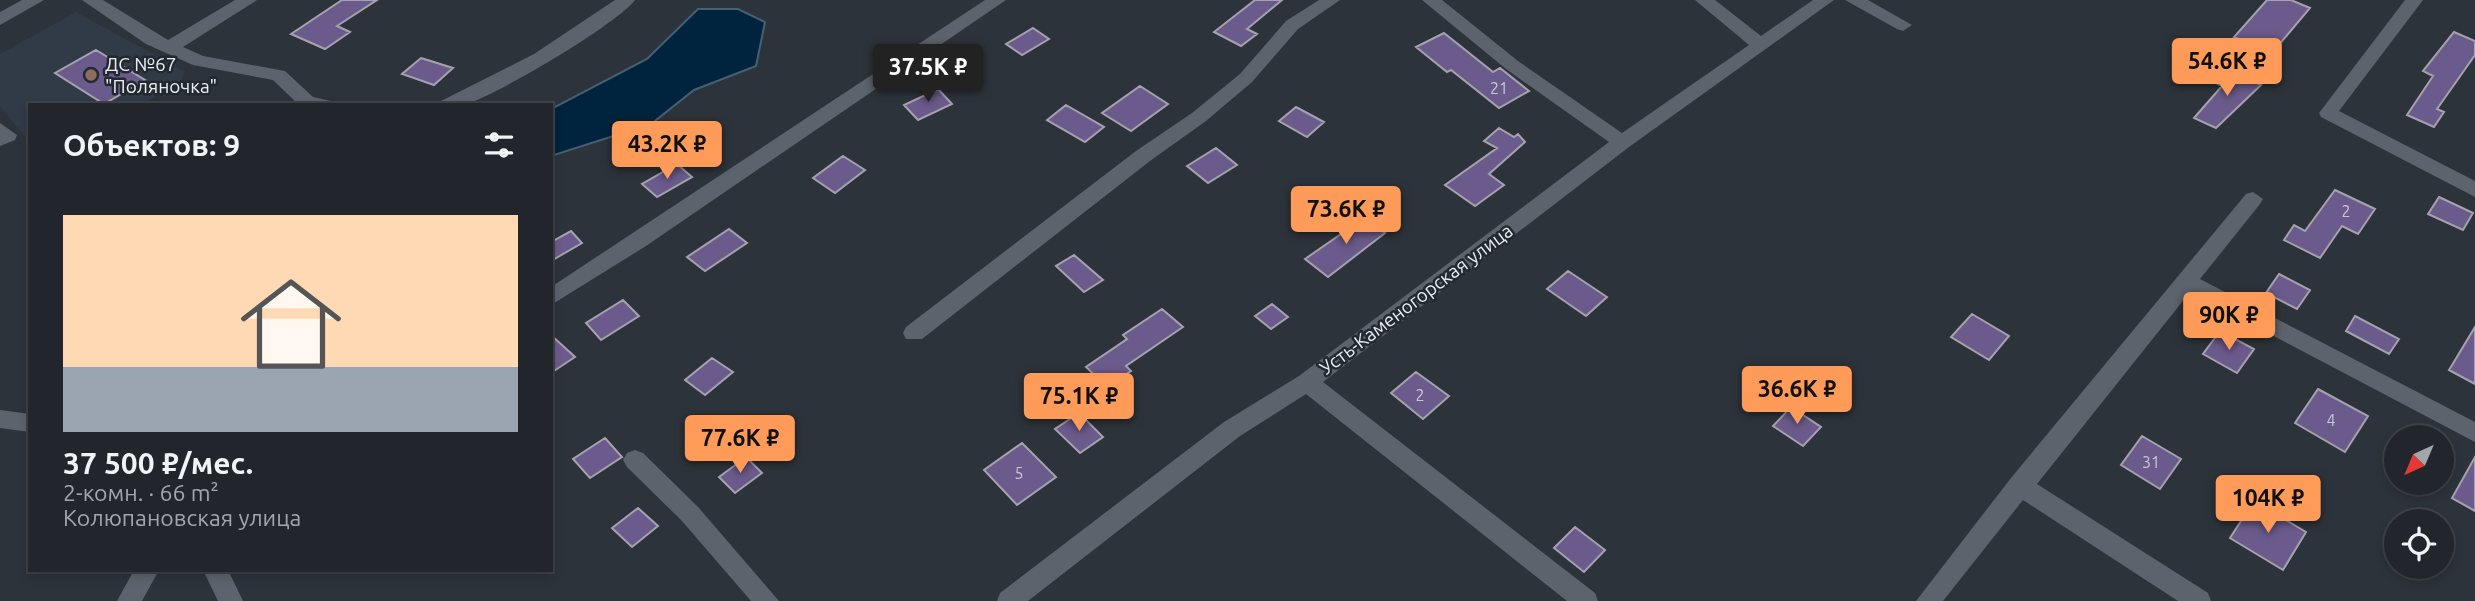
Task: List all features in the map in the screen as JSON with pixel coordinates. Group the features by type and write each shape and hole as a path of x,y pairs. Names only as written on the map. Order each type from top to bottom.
{"street":[{"path":"0,19 35,0"},
{"path":"98,4 123,0"},
{"path":"169,47 248,0"},
{"path":"452,103 506,79 599,21 626,0"},
{"path":"553,296 639,241 997,0"},
{"path":"914,333 1122,171 1199,117 1246,78 1292,25 1331,0"},
{"path":"1431,0 1512,65 1622,142"},
{"path":"1704,0 1761,45"},
{"name":"Усть-Каменогорская улица","path":"1009,601 1232,429 1307,382 1622,142 1825,0"},
{"path":"1854,0 1903,25"},
{"path":"2414,0 2328,113 2475,190"},
{"path":"98,4 169,47 199,61 279,75 307,102 313,103"},
{"path":"0,129 8,135 0,139"},
{"path":"1928,601 2019,485 2188,282 2253,199"},
{"path":"2188,282 2475,433"},
{"path":"1307,382 1586,601"},
{"path":"0,419 28,423"},
{"path":"635,460 690,513 767,601"},
{"path":"2019,485 2199,601"},
{"path":"129,601 146,572"},
{"path":"216,572 231,601"}],"shaded area":[{"name":"ДС №67 \"Поляночка\"","path":"76,12 184,71 182,80 144,103 28,103 28,141 0,106 0,54"}],"water":[{"path":"698,9 738,9 765,22 756,66 694,90 651,124 553,155 553,108 647,59"}],"building":[{"path":"342,0 377,0 337,26 350,32 325,49 291,34"},
{"path":"1255,0 1282,0 1247,29 1257,34 1241,46 1214,32"},
{"path":"2267,0 2291,0 2310,8 2272,53 2234,37"},
{"path":"1033,28 1049,39 1022,55 1006,44"},
{"path":"2454,32 2475,41 2475,55 2437,109 2444,112 2434,127 2407,115 2433,76 2423,71"},
{"path":"1444,33 1493,72 1500,68 1529,91 1499,108 1451,70 1447,72 1416,47"},
{"path":"96,50 145,80 102,103 55,73"},
{"path":"421,58 453,68 434,85 402,74"},
{"path":"2228,68 2261,85 2216,128 2194,118 2222,86 2214,82"},
{"path":"1140,86 1168,104 1131,131 1102,113"},
{"path":"938,89 952,104 918,120 904,105"},
{"path":"1066,105 1104,127 1085,142 1047,120"},
{"path":"1296,107 1324,122 1307,137 1279,121"},
{"path":"1499,128 1514,137 1518,134 1525,142 1489,174 1504,185 1475,206 1445,185 1497,148 1484,141"},
{"path":"1216,148 1237,165 1208,183 1187,166"},
{"path":"843,156 865,170 835,193 813,178"},
{"path":"677,164 692,177 657,197 642,184"},
{"path":"2335,190 2375,209 2358,234 2342,226 2320,258 2284,240 2294,225 2305,231"},
{"path":"2439,197 2473,213 2463,230 2428,214"},
{"path":"1360,214 1385,233 1328,277 1305,259 1351,227 1346,223"},
{"path":"729,229 747,243 705,271 687,257"},
{"path":"571,231 582,243 553,260 553,241"},
{"path":"1074,255 1103,280 1084,292 1056,266"},
{"path":"1568,271 1607,297 1586,316 1547,289"},
{"path":"2279,274 2310,290 2297,309 2266,293"},
{"path":"623,300 639,316 601,340 586,323"},
{"path":"1272,304 1288,317 1271,329 1255,316"},
{"path":"1162,309 1183,327 1126,366 1131,371 1107,387 1086,367 1127,339 1123,335"},
{"path":"1972,314 2009,336 1989,360 1951,337"},
{"path":"2355,316 2399,339 2389,354 2346,331"},
{"path":"2475,327 2475,384 2449,370"},
{"path":"2220,331 2254,349 2237,373 2203,354"},
{"path":"553,337 575,357 553,372"},
{"path":"712,358 733,372 705,395 685,380"},
{"path":"1416,372 1449,396 1423,419 1391,393"},
{"path":"2318,389 2368,416 2345,452 2295,423"},
{"path":"1791,407 1821,427 1803,446 1773,426"},
{"path":"1079,413 1103,437 1080,453 1055,429"},
{"path":"2142,436 2181,459 2160,489 2121,465"},
{"path":"605,438 622,457 590,478 573,459"},
{"path":"1022,443 1056,477 1017,505 984,470"},
{"path":"746,457 762,473 735,493 719,477"},
{"path":"2475,457 2475,511 2452,498"},
{"path":"2254,501 2306,532 2283,570 2230,538"},
{"path":"638,508 658,526 632,547 612,528"},
{"path":"1575,527 1605,550 1584,572 1554,548"}],"place":[{"name":"ДС №67 \"Поляночка\"","path":"91,75"}]}
